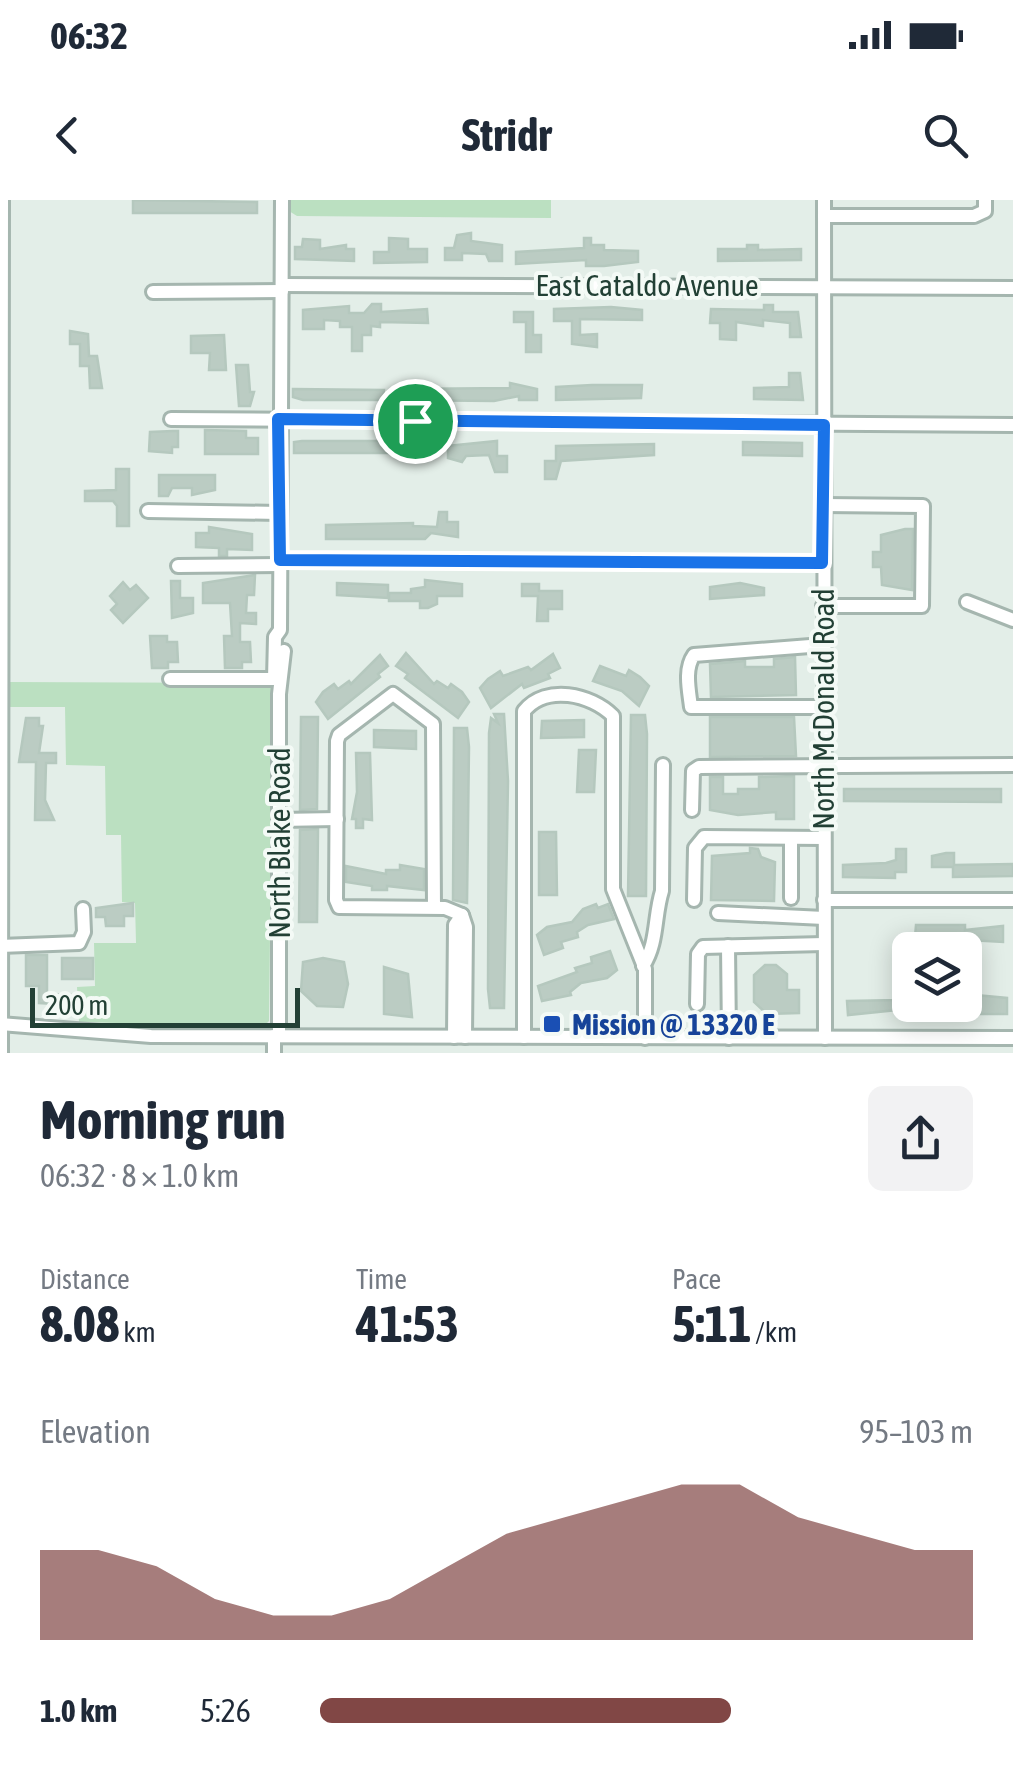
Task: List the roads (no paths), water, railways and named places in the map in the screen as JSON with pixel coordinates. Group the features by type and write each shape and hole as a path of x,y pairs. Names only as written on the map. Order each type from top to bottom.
{"street":[{"path":"0,1053 2,200"},
{"path":"170,679 274,679 275,637 280,630 282,200"},
{"name":"North McDonald Road","path":"824,200 824,1038"},
{"path":"824,216 974,216 985,205"},
{"name":"East Cataldo Avenue","path":"153,292 282,288 1013,288"},
{"path":"172,419 1013,425"},
{"path":"823,505 923,506 922,606 823,606"},
{"path":"148,511 279,513"},
{"path":"178,566 280,562 822,563"},
{"path":"967,602 1013,620"},
{"path":"823,644 694,654 689,662 689,686 691,707 824,707"},
{"name":"North Blake Road","path":"274,1053 279,694 284,651"},
{"path":"434,908 433,724 393,694 339,735 339,907 434,908 462,916 466,927 460,1037"},
{"path":"524,1037 524,712 530,704 564,694 584,698 613,716 613,889 644,966 645,1038"},
{"path":"644,966 652,952 655,908 662,891 663,764"},
{"path":"692,810 693,770 699,766 1013,765"},
{"path":"279,820 336,820"},
{"path":"694,900 695,848 704,837 824,838"},
{"path":"790,898 791,838"},
{"path":"824,900 1013,900"},
{"path":"0,946 79,943 84,932 83,909"},
{"path":"718,913 824,918"},
{"path":"697,1004 698,954 703,947 824,944"},
{"path":"728,946 730,1038"},
{"path":"0,1024 206,1036 1013,1038"},
{"path":"206,1036 206,1053"},
{"path":"221,1036 222,1053"},
{"path":"254,1053 255,1036"}],"place":[{"name":"Mission @ 13320 E","path":"552,1024"}]}
